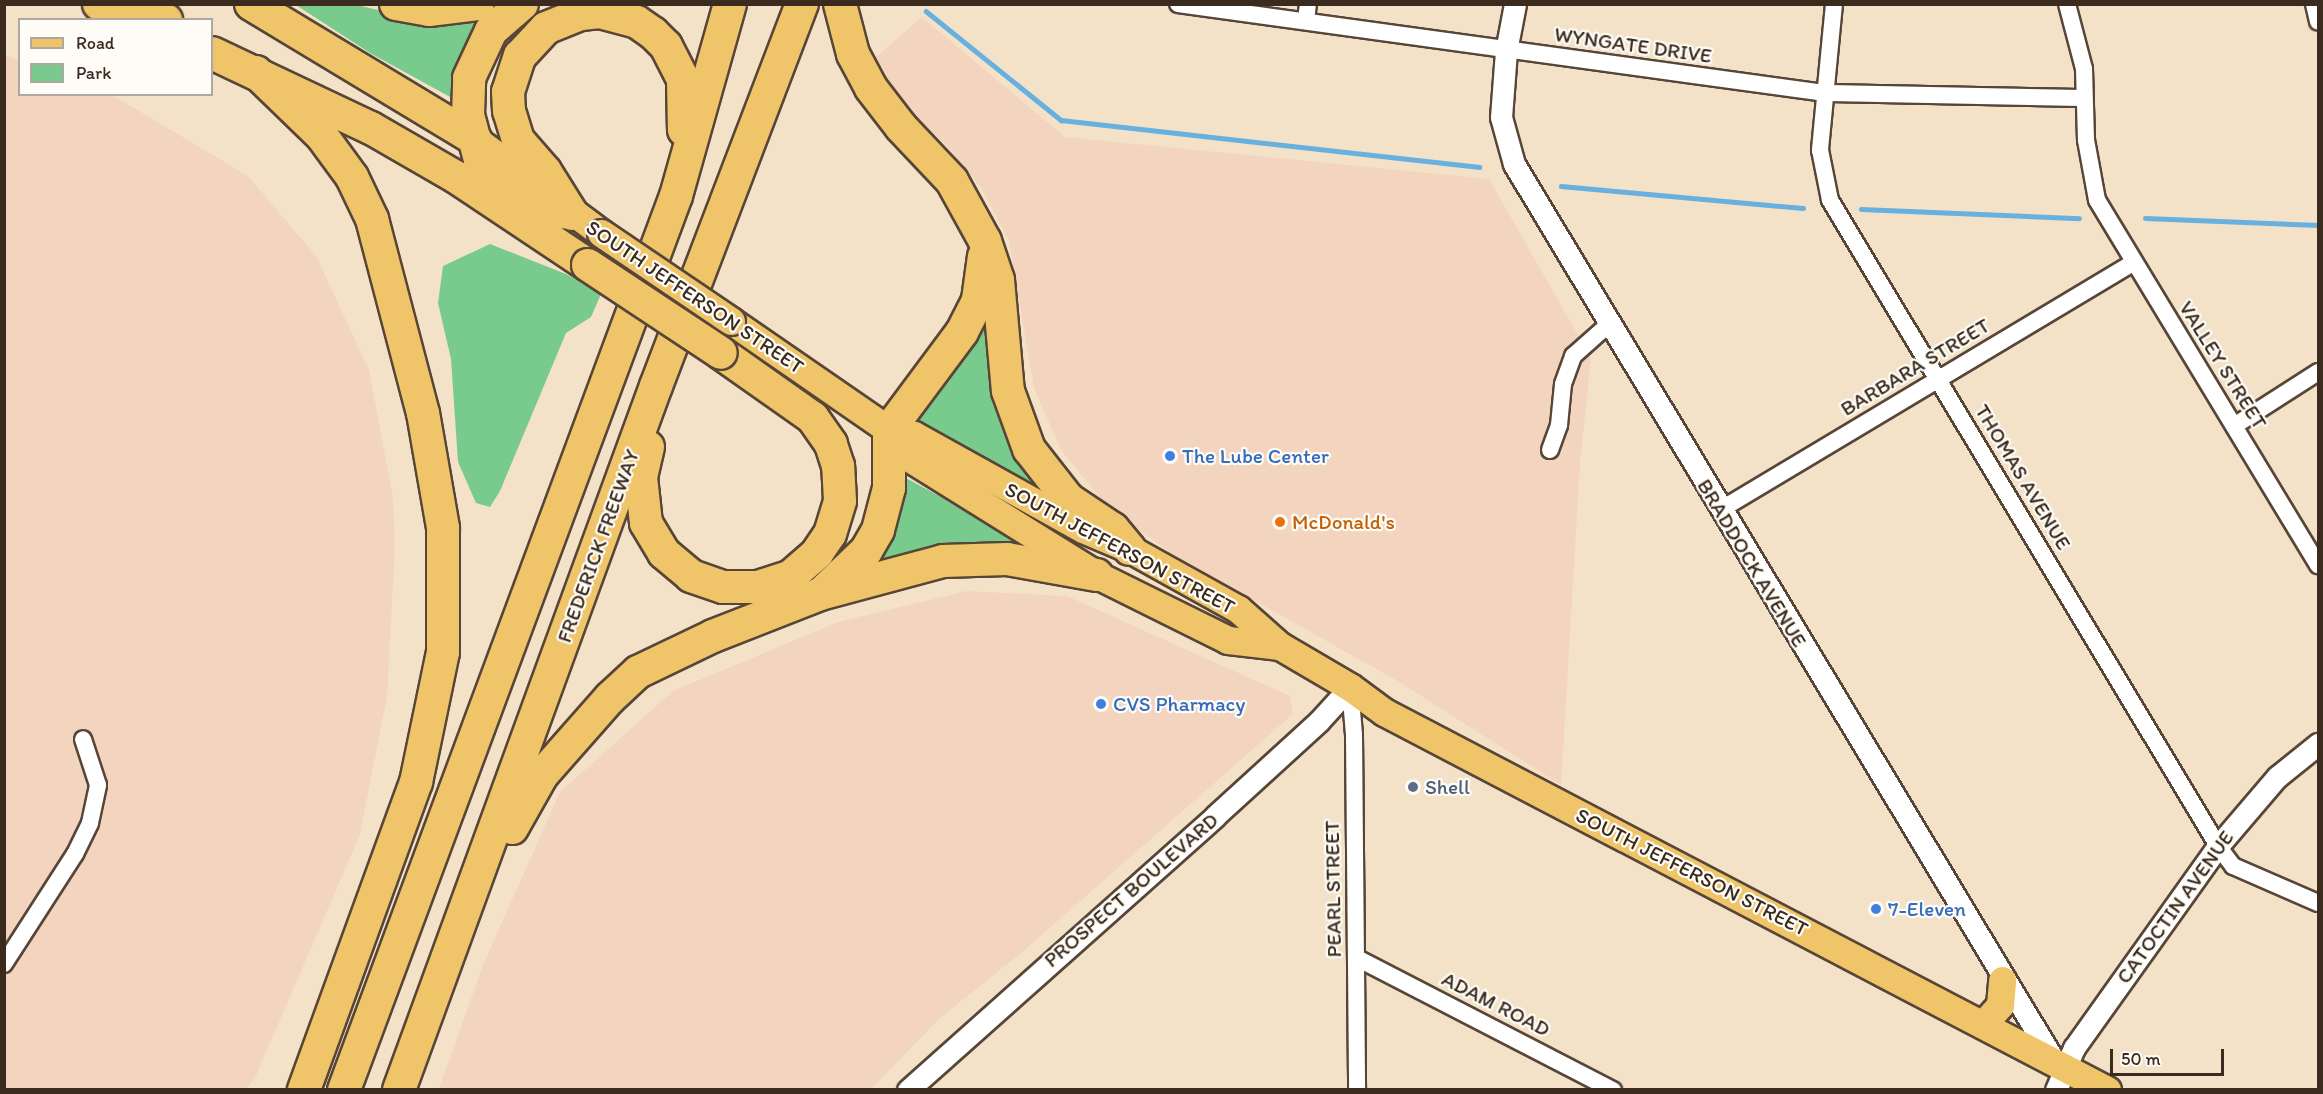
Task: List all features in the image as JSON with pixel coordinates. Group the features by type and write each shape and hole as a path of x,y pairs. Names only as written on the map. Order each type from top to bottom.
{"highway":[{"path":"99,4 138,16"},
{"path":"251,4 375,76 475,139"},
{"path":"280,4 375,76"},
{"path":"396,4 429,10 478,4"},
{"path":"493,185 475,139 466,99 472,64 491,31 522,4"},
{"path":"344,1089 676,196 730,4"},
{"name":"FREDERICK FREEWAY","path":"399,1089 656,386 802,4"},
{"path":"840,4 853,54 871,88 901,127 952,181 985,242 998,280 1008,392 1022,434 1057,487 1080,509 1113,528 1130,549"},
{"path":"572,214 513,130 508,92 520,56 532,41 554,24 581,14 600,12 637,22 659,39 676,62 685,99 676,196"},
{"path":"213,37 333,91 414,134 493,185"},
{"path":"213,52 420,155 721,353 813,418 835,455 841,489 835,524 817,554 791,576 747,589 712,585 681,569 657,544 643,512 641,477 656,386"},
{"path":"256,72 322,136 352,177 372,219 423,414 443,528 443,652 416,782 304,1089"},
{"path":"820,594 866,551 878,531 889,488 889,430 962,332 978,300 985,242"},
{"path":"456,936 542,775 610,698 638,672 661,660 820,594 910,568 972,559 1006,559 1097,575"}],"main road":[{"path":"475,139 572,214"},
{"name":"SOUTH JEFFERSON STREET","path":"493,185 542,215 572,214 889,430 914,435 1083,529 1130,549 1238,609 1280,646 1350,687 1384,712 1984,1023 2058,1071 2107,1089"},
{"name":"SOUTH JEFFERSON STREET","path":"889,430 898,452 1097,575 1228,640 1280,646"},
{"path":"1984,1023 2000,1005 2002,980"}],"street":[{"name":"WYNGATE DRIVE","path":"1178,4 1307,12 1506,51 1824,93 2084,98"},
{"name":"BRADDOCK AVENUE","path":"1515,4 1506,51 1501,117 1507,146 1609,324 2058,1071"},
{"name":"THOMAS AVENUE","path":"1834,4 1820,150 1830,200 2218,846 2233,866 2319,903"},
{"path":"2067,4 2084,69 2084,98"},
{"path":"2314,4 2319,22"},
{"name":"VALLEY STREET","path":"2084,98 2092,187 2133,263 2319,566"},
{"name":"BARBARA STREET","path":"1720,510 2133,263"},
{"path":"1550,450 1559,425 1563,384 1573,356 1609,324"},
{"path":"2234,426 2319,372"},
{"name":"PEARL STREET","path":"1350,687 1354,735 1358,958 1357,1089"},
{"name":"PROSPECT BOULEVARD","path":"908,1089 1215,816 1319,721 1350,687"},
{"path":"4,964 70,862 90,823 98,785 83,739"},
{"name":"CATOCTIN AVENUE","path":"2058,1071 2218,846 2277,777 2319,744"},
{"name":"ADAM ROAD","path":"1358,958 1613,1089"}],"shaded area":[{"path":"922,17 1065,137 1489,179 1591,358 1580,463 1561,785 1396,680 1172,554 1109,508 1061,450 1034,388 1009,241 981,188 950,149 895,97 875,58"},
{"path":"5,56 18,60 18,96 114,96 248,176 316,256 369,370 393,498 395,545 387,697 360,834 255,1078 246,1090 5,1090"},
{"path":"967,591 1067,596 1290,696 1293,714 1020,954 940,1018 871,1089 439,1089 483,965 560,792 673,691 838,622"}],"green space":[{"path":"296,5 357,5 390,13 453,15 494,8 456,98 452,98 370,53"},
{"path":"490,244 566,274 601,294 591,317 566,333 500,491 490,507 476,503 458,462 451,359 438,303 443,266"},
{"path":"986,303 1055,498 974,456 917,419"},
{"path":"906,478 1041,551 876,567 895,533"}],"waterway":[{"path":"926,11 1061,120 1479,167"},
{"path":"1561,186 1803,208"},
{"path":"1861,209 2079,218"},
{"path":"2145,218 2318,225"}],"place":[{"name":"The Lube Center","path":"1170,456"},
{"name":"McDonald's","path":"1280,522"},
{"name":"CVS Pharmacy","path":"1101,704"},
{"name":"Shell","path":"1413,787"},
{"name":"7-Eleven","path":"1876,909"}]}
